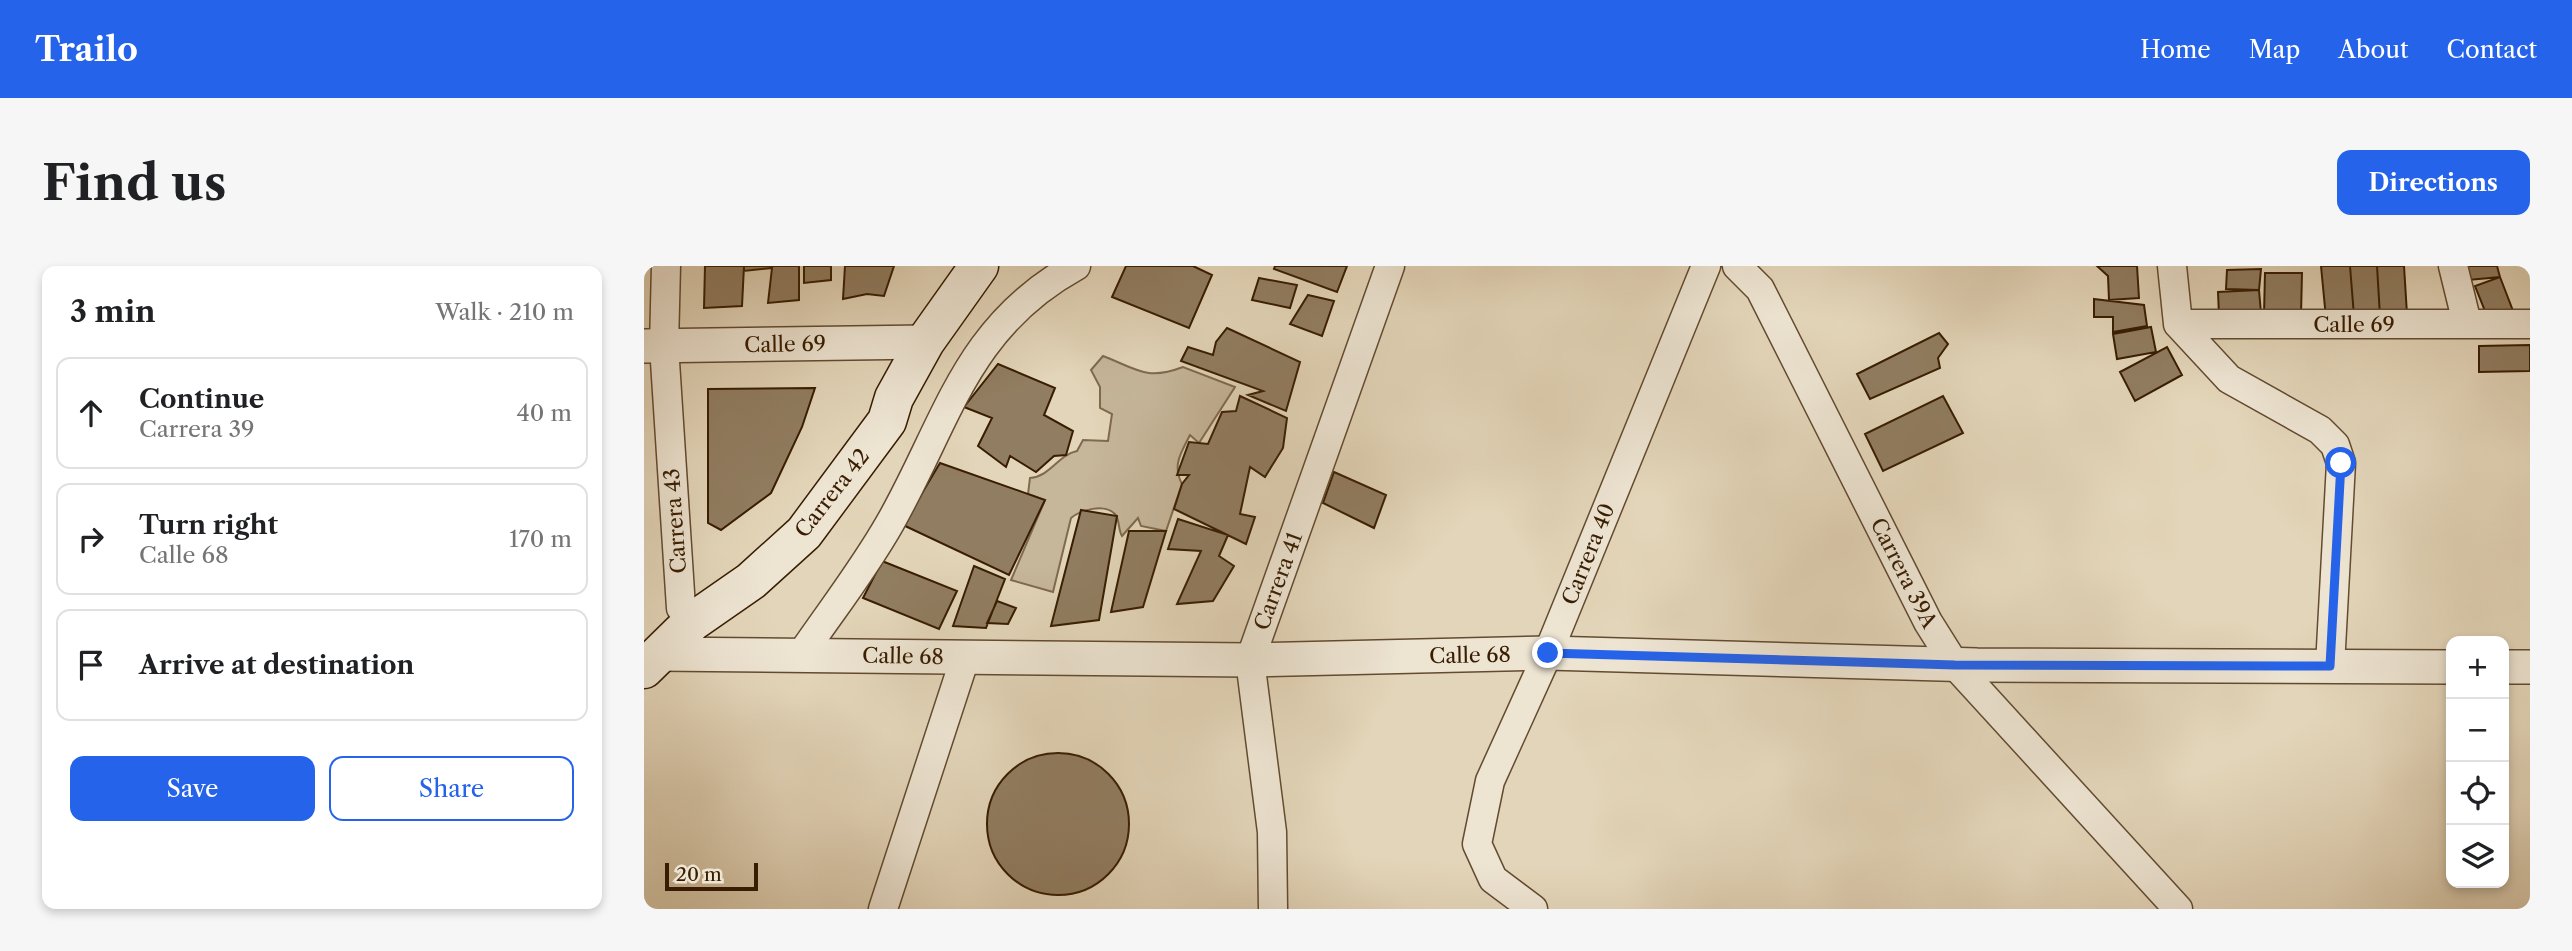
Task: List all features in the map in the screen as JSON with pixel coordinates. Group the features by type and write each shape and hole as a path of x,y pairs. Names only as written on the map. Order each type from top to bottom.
{"main road":[{"name":"Carrera 42","path":"648,654 751,581 804,533 887,421 894,398 925,342 979,266"},
{"name":"Carrera 42","path":"648,654 681,608 736,572 789,525 873,410 894,398"}],"street":[{"name":"Carrera 43","path":"666,266 654,346 681,608"},
{"path":"801,654 890,523 944,414 984,342 1015,309 1051,279 1076,266"},
{"name":"Carrera 41","path":"1273,909 1272,832 1250,660 1390,266"},
{"name":"Carrera 40","path":"1533,909 1493,879 1477,844 1490,781 1548,653 1706,266"},
{"name":"Carrera 39A","path":"1737,266 1760,289 1928,622 1955,665 2178,909"},
{"path":"2172,266 2178,324 2229,379 2320,430 2335,445 2341,463 2330,666"},
{"path":"2453,266 2467,323"},
{"name":"Calle 69","path":"2178,324 2530,324"},
{"name":"Calle 69","path":"654,346 925,342"},
{"name":"Calle 68","path":"648,654 1250,660 1548,653 1955,665 2446,667"},
{"path":"883,909 965,657"},
{"path":"2509,667 2530,667"}],"shaded area":[{"path":"1103,356 1142,372 1160,373 1183,367 1235,387 1199,443 1190,435 1179,459 1178,471 1182,484 1166,531 1141,526 1138,518 1122,536 1115,514 1099,508 1086,510 1071,518 1053,592 1011,580 1045,500 1028,494 1030,478 1044,474 1070,453 1077,451 1083,440 1108,441 1112,414 1100,408 1100,387 1091,370"}],"building":[{"path":"705,266 744,266 742,306 704,308"},
{"path":"744,266 799,266 799,300 768,303 772,268 744,271"},
{"path":"804,266 831,266 831,280 804,283"},
{"path":"845,266 894,266 884,296 867,294 843,299"},
{"path":"1126,266 1193,266 1212,275 1189,328 1112,297"},
{"path":"1275,266 1347,266 1337,292 1274,269"},
{"path":"2097,266 2137,266 2139,298 2109,300 2108,276"},
{"path":"2321,266 2350,266 2354,316 2326,318"},
{"path":"2350,266 2377,266 2380,316 2354,316"},
{"path":"2377,266 2404,266 2407,314 2380,316"},
{"path":"2464,266 2497,266 2500,277 2468,280"},
{"path":"2261,269 2259,290 2226,289 2227,270"},
{"path":"2265,273 2302,273 2301,315 2264,315"},
{"path":"2500,277 2515,316 2487,316 2475,286"},
{"path":"1259,278 1297,285 1290,308 1252,300"},
{"path":"2259,290 2261,313 2219,316 2218,292"},
{"path":"1308,295 1334,301 1322,336 1290,324"},
{"path":"2094,299 2144,305 2147,326 2113,332 2113,317 2094,317"},
{"path":"2151,327 2156,352 2117,359 2113,334"},
{"path":"1227,328 1300,362 1286,411 1248,395 1263,391 1181,361 1188,347 1213,355 1216,342"},
{"path":"1939,333 1948,344 1938,358 1940,368 1870,399 1857,374"},
{"path":"2530,345 2530,371 2479,372 2479,346"},
{"path":"2167,347 2182,375 2135,401 2120,372"},
{"path":"998,364 1055,388 1044,415 1073,431 1066,455 1054,456 1036,472 1010,456 1006,467 978,446 992,418 964,407"},
{"path":"815,388 802,427 771,493 721,530 708,523 708,389"},
{"path":"1240,396 1287,418 1283,448 1265,477 1250,467 1240,514 1255,517 1246,544 1174,509 1182,484 1189,475 1177,475 1189,442 1208,444 1222,412 1236,411"},
{"path":"1943,396 1963,433 1883,471 1865,434"},
{"path":"940,463 1045,500 1009,575 903,525"},
{"path":"1334,472 1386,495 1374,528 1323,503"},
{"path":"1081,510 1117,516 1099,620 1051,626"},
{"path":"1178,519 1228,535 1219,556 1234,566 1213,601 1177,604 1201,551 1168,549"},
{"path":"1129,531 1166,531 1143,607 1111,612"},
{"path":"882,561 957,591 939,629 863,598"},
{"path":"974,566 1005,579 986,628 953,626"},
{"path":"997,601 1016,608 1008,624 987,623"},
{"path":"1058,753 1085,759 1108,774 1123,797 1129,824 1123,851 1108,874 1085,889 1058,895 1031,889 1008,874 993,851 987,824 993,797 1008,774 1031,759"}],"route":[{"path":"1548,653 1955,665 2330,666 2341,463"}]}
